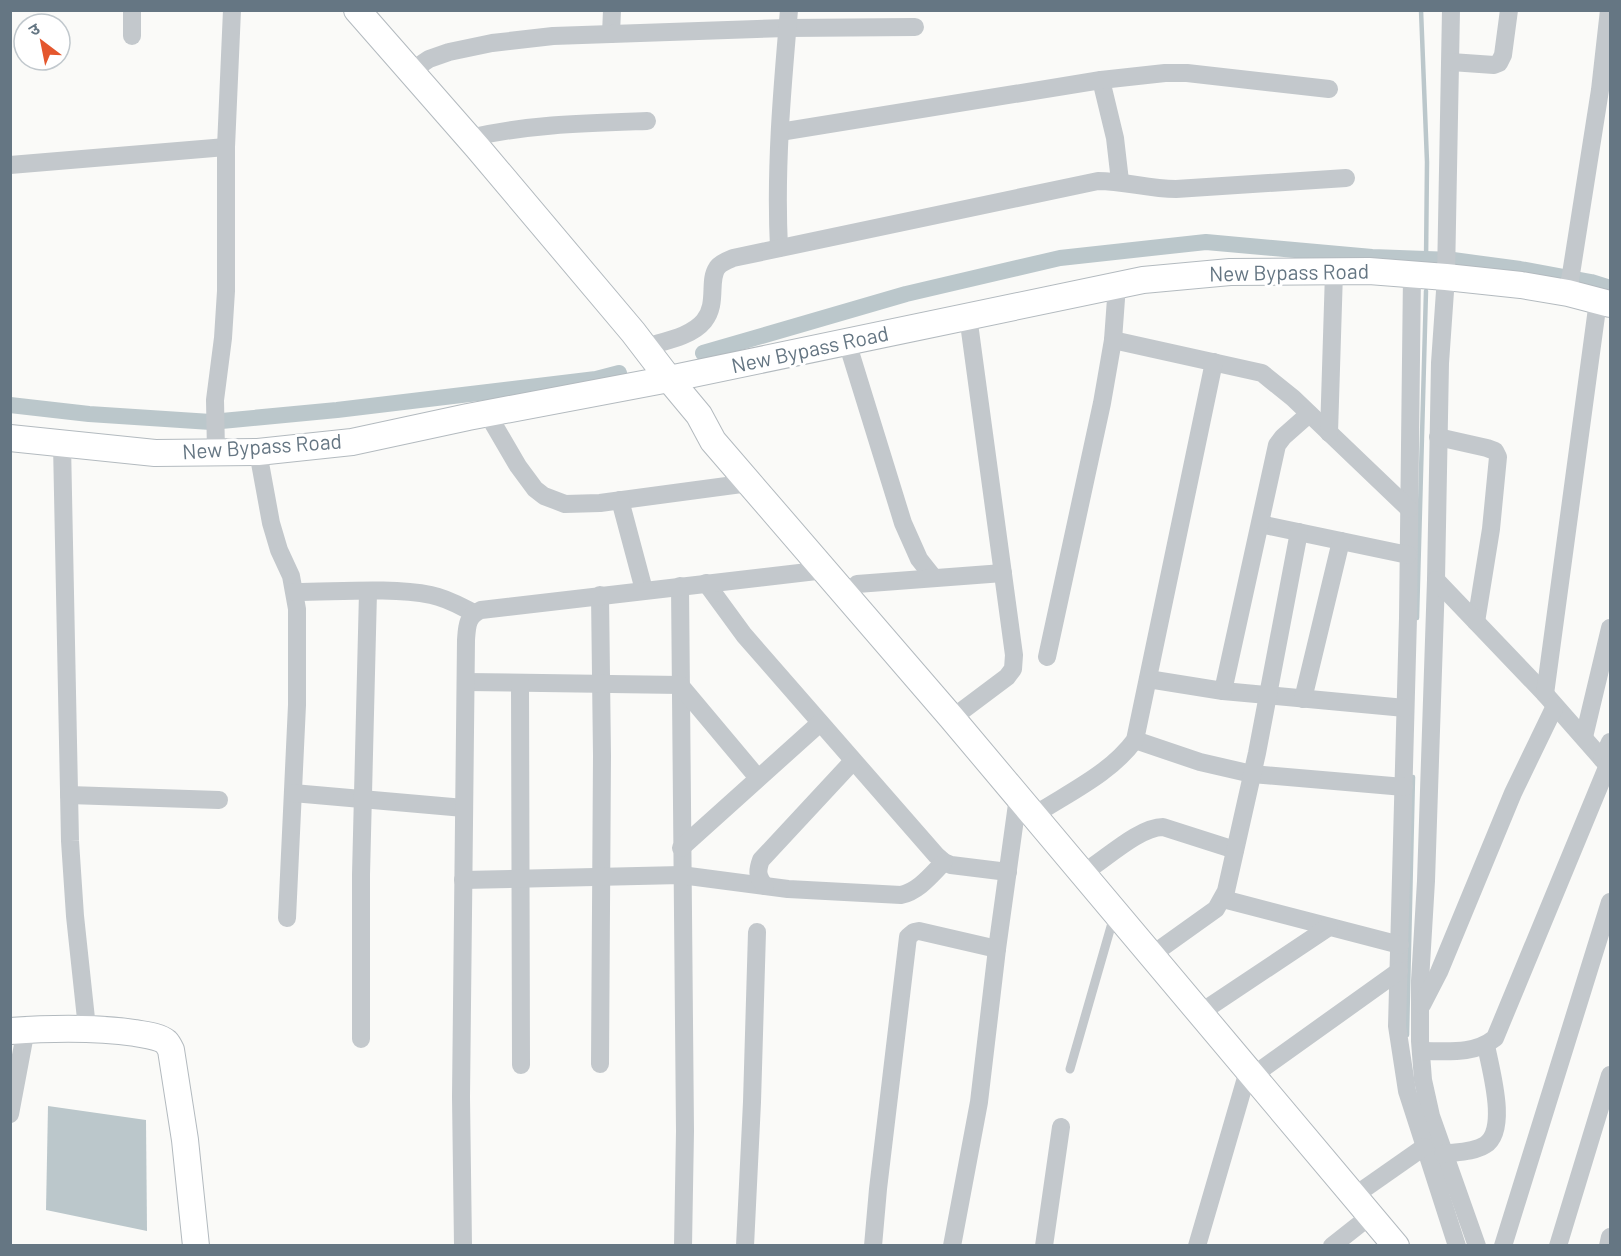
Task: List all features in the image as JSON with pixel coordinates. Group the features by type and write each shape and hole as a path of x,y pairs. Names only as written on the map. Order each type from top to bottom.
{"street":[{"path":"132,10 132,36"},
{"path":"216,444 216,393 226,291 226,147 232,10"},
{"path":"357,10 470,138 645,347 699,415 713,441 1115,912 1412,1245"},
{"path":"611,34 612,10"},
{"path":"1451,10 1446,262 1440,363 1436,580 1420,1010 1423,1080 1443,1154 1477,1245"},
{"path":"1451,62 1494,65 1499,63 1503,56 1509,10"},
{"path":"1570,281 1600,90 1609,10"},
{"path":"411,71 429,59 449,52 492,43 554,36 611,34 788,19 915,27"},
{"path":"779,248 777,202 788,19"},
{"path":"780,132 1101,80 1165,73 1187,73 1329,89"},
{"path":"1101,80 1115,138 1119,181"},
{"path":"470,138 507,129 558,124 647,122"},
{"path":"10,165 226,147"},
{"path":"645,347 688,333 704,321 713,303 715,273 718,266 733,258 1098,181 1119,181 1138,187 1176,189 1346,178"},
{"name":"New Bypass Road","path":"10,438 155,453 216,444 258,452 352,442 487,413 669,379 1117,285 1143,280 1230,272 1412,274 1446,262 1521,285 1570,281 1604,303"},
{"path":"1329,433 1334,272"},
{"path":"1412,274 1404,787 1397,1026 1407,1091 1457,1245"},
{"path":"1047,657 1102,403 1113,340 1117,285"},
{"path":"1420,1010 1439,972 1550,700 1604,303"},
{"path":"963,710 1007,677 1013,669 1014,655 968,316"},
{"path":"1113,340 1262,373 1309,414 1409,509"},
{"path":"847,342 903,523 919,560 934,578"},
{"path":"1044,809 1119,760 1135,740 1214,362"},
{"path":"487,413 518,466 535,489 544,496 565,504 578,505 749,483"},
{"path":"1223,691 1277,445 1309,414"},
{"path":"699,415 722,431 857,584 963,710 1209,1007 1255,1070 1370,1216 1396,1245"},
{"path":"1438,437 1487,448 1495,451 1498,457 1491,529 1476,622"},
{"path":"62,444 69,795 75,916 87,1028"},
{"path":"258,452 271,523 295,592 298,632 287,918"},
{"path":"620,500 644,590"},
{"path":"1260,524 1408,555"},
{"path":"1160,950 1216,909 1223,899 1252,774 1299,532"},
{"path":"1303,699 1341,541"},
{"path":"464,1245 461,1097 468,620 474,613 482,610 825,570"},
{"path":"857,584 1003,573"},
{"path":"1421,1051 1468,1051 1486,1045 1495,1038 1608,758 1584,738 1436,580"},
{"path":"706,583 744,635 944,862 951,865 1008,872"},
{"path":"680,586 683,1245"},
{"path":"295,592 408,592 450,601 474,613"},
{"path":"361,1039 368,592"},
{"path":"600,595 602,877 600,1064"},
{"path":"1584,738 1611,628"},
{"path":"1148,679 1267,696 1405,708"},
{"path":"466,681 680,685"},
{"path":"520,682 521,1065"},
{"path":"680,685 758,778"},
{"path":"681,848 820,723"},
{"path":"1135,740 1200,762 1252,774 1404,787"},
{"path":"765,886 757,871 761,860 853,761"},
{"path":"293,793 464,808"},
{"path":"69,795 219,800"},
{"path":"952,1245 979,1102 1018,797"},
{"path":"1092,867 1131,840 1156,827 1163,827 1235,850"},
{"path":"463,880 681,876 788,889 901,895 919,888 944,862"},
{"path":"1223,899 1400,945"},
{"path":"1503,1245 1611,902"},
{"path":"1209,1007 1329,927"},
{"path":"873,1245 908,937 919,931 997,949"},
{"path":"745,1245 752,1102 756,932"},
{"path":"1197,1245 1255,1070 1399,971"},
{"path":"10,1113 18,1030 108,1029 161,1039 167,1043 171,1050 185,1140 196,1245"},
{"path":"1443,1154 1478,1148 1488,1143 1494,1133 1498,1115 1486,1045"},
{"path":"1558,1245 1604,1118 1611,1075"},
{"path":"1044,1245 1061,1127"},
{"path":"1364,1189 1424,1147"},
{"path":"1332,1245 1370,1216"},
{"path":"1608,1245 1611,1238"}],"lane":[{"path":"1070,1069 1115,912"}],"shaded area":[{"path":"48,1106 146,1120 147,1231 46,1210"}],"waterway":[{"path":"1421,10 1427,162 1426,263"},
{"path":"703,353 906,294 1060,258 1206,242 1372,257 1453,260 1520,269 1591,282 1610,288"},
{"path":"1417,618 1426,291"},
{"path":"10,405 89,414 211,422 337,410 596,379 619,373"},
{"path":"1407,1035 1413,777"}]}
